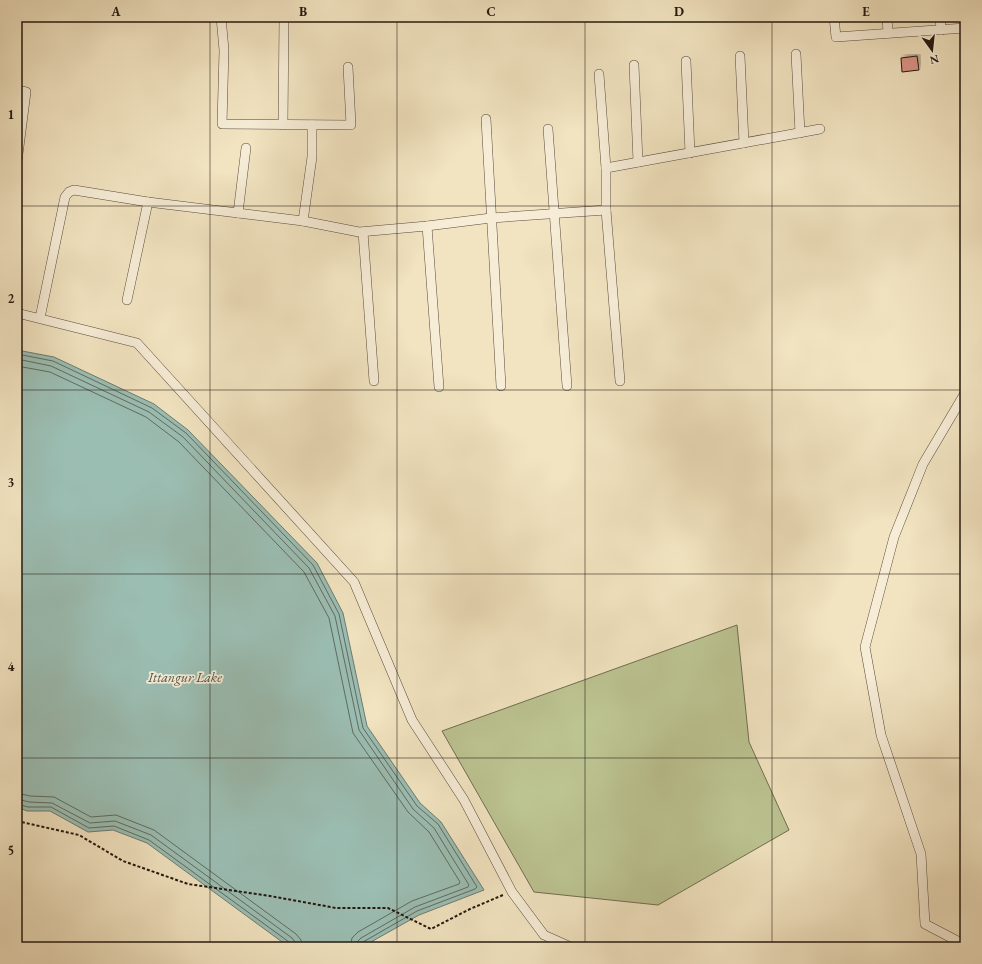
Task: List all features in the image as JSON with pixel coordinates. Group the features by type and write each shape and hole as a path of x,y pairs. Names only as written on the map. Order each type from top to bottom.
{"street":[{"path":"221,17 224,50 222,124 351,126 348,67"},
{"path":"283,124 284,17"},
{"path":"834,17 836,38 965,28"},
{"path":"887,17 888,33"},
{"path":"940,17 941,30"},
{"path":"796,54 800,133"},
{"path":"740,56 744,143"},
{"path":"686,61 690,153"},
{"path":"634,65 638,162"},
{"path":"599,74 606,168 606,210 620,381"},
{"path":"17,90 26,92 17,162"},
{"path":"486,119 501,386"},
{"path":"303,221 312,157 312,125"},
{"path":"548,129 567,386"},
{"path":"606,168 820,129"},
{"path":"238,213 246,148"},
{"path":"40,318 65,197 69,192 74,190 148,202 303,221 363,232 491,218 606,210"},
{"path":"127,300 148,202"},
{"path":"427,226 439,387"},
{"path":"363,232 374,381"},
{"path":"17,313 137,343 354,582 412,720 464,800 512,892 544,935 571,947"},
{"path":"965,393 923,464 894,537 865,647 881,735 921,854 924,924 965,945"}],"path":[{"path":"17,821 78,835 123,861 188,884 336,908 388,908 431,929 470,909 512,892"}],"green space":[{"path":"737,625 749,742 789,830 658,905 534,892 442,731"}],"water":[{"name":"Ittangur Lake","path":"17,350 54,357 154,404 188,430 317,563 343,613 367,726 420,803 441,822 484,890 419,915 362,947 289,947 147,843 113,830 88,832 50,811 27,811 17,807"}],"building":[{"path":"917,56 919,70 902,72 901,58"}]}
